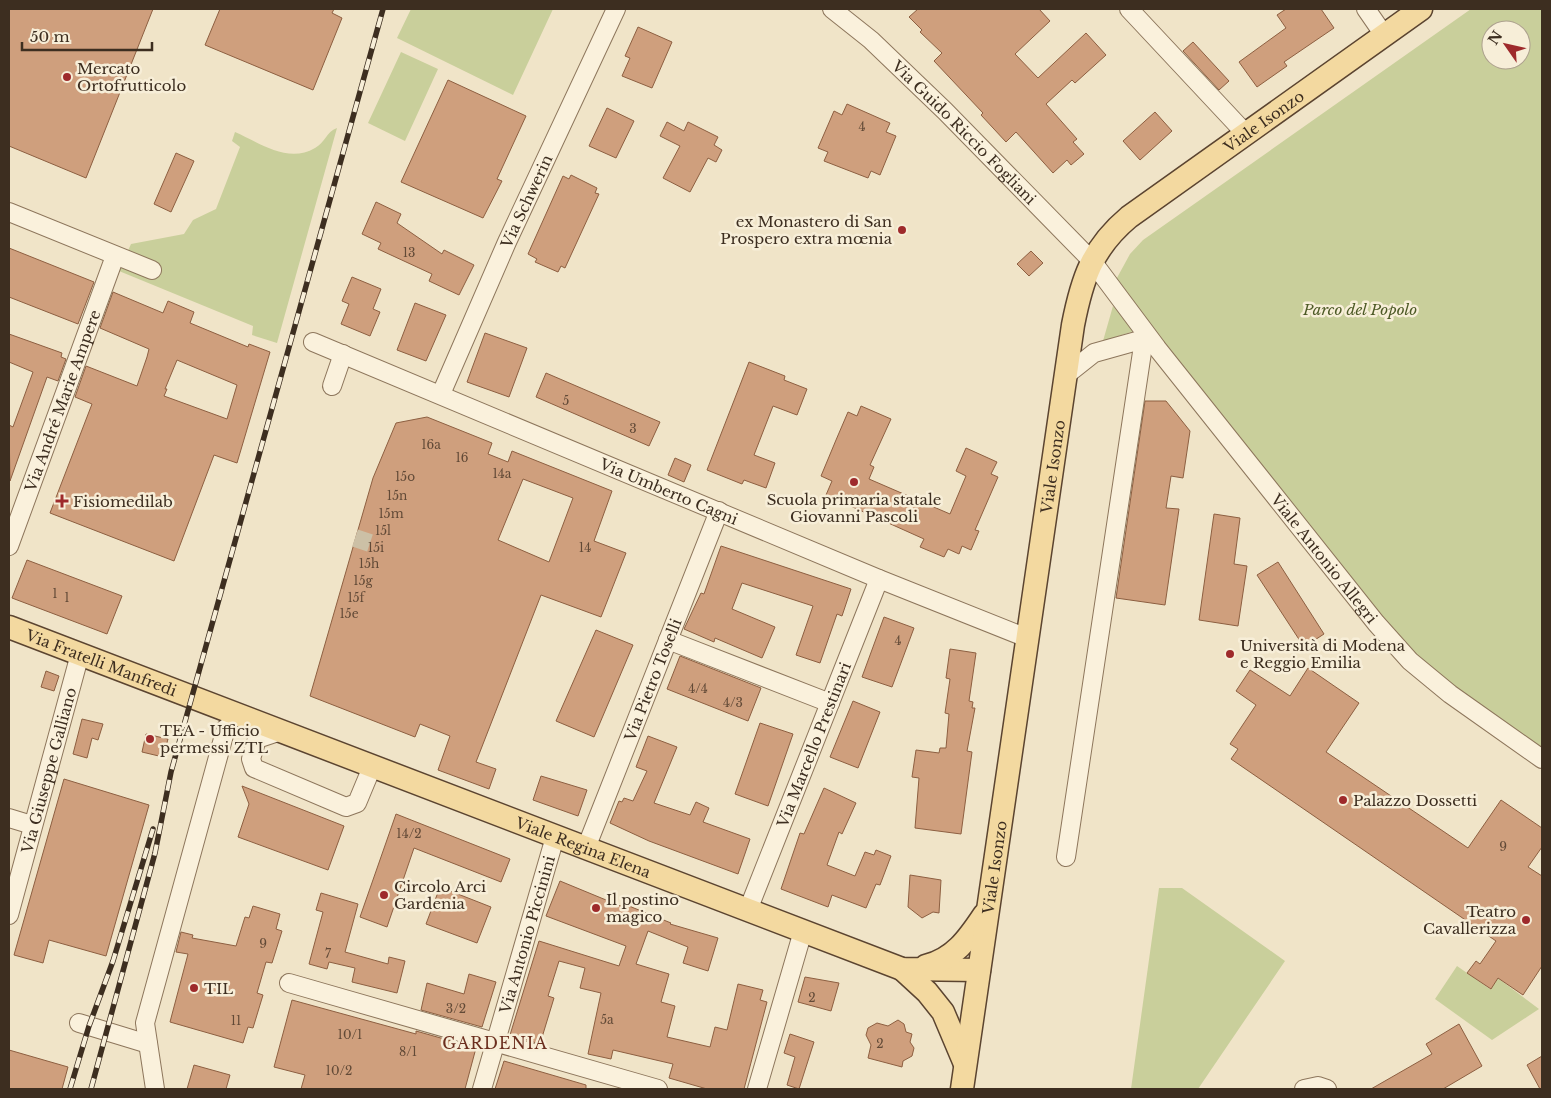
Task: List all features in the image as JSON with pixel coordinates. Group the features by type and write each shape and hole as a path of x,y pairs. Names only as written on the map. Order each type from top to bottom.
{"main road":[{"name":"Viale Isonzo","path":"962,1089 1065,376 1080,290 1092,261 1112,231 1128,217 1421,9"},
{"name":"Via Fratelli Manfredi","path":"9,627 192,698"},
{"name":"Viale Regina Elena","path":"192,698 902,969 979,970"},
{"path":"902,969 927,966 943,961 960,949 987,910"},
{"path":"902,969 927,992 944,1012 966,1066"}],"street":[{"name":"Via Schwerin","path":"441,394 507,242 616,9"},
{"name":"Via Guido Riccio Fogliani","path":"832,9 871,40 924,90 1092,261"},
{"path":"1129,9 1246,134"},
{"path":"1366,9 1384,35"},
{"path":"9,212 152,270"},
{"name":"Via André Marie Ampere","path":"9,546 115,256"},
{"name":"Viale Antonio Allegri","path":"1092,261 1151,344 1376,624 1410,661 1450,694 1542,759"},
{"name":"Via Umberto Cagni","path":"313,342 1027,638"},
{"path":"1065,376 1094,353 1151,344 1066,858"},
{"path":"332,386 343,354"},
{"name":"Via Pietro Toselli","path":"586,848 719,511"},
{"name":"Via Marcello Prestinari","path":"748,910 879,578"},
{"path":"668,640 830,703"},
{"name":"Via Giuseppe Galliano","path":"9,915 80,654"},
{"path":"155,1089 146,1023 226,728"},
{"path":"281,731 257,739 251,759 254,768 346,807 357,804 372,767"},
{"path":"9,818 32,825"},
{"name":"Via Antonio Piccinini","path":"482,1089 555,837"},
{"path":"757,1089 803,931"},
{"path":"290,983 658,1089"},
{"path":"79,1023 148,1044"},
{"path":"1304,1089 1318,1086 1327,1089"}],"green space":[{"path":"411,9 553,9 513,95 397,38"},
{"name":"Parco del Popolo","path":"1471,9 1542,9 1542,759 1410,661 1112,287 1130,254 1143,240"},
{"path":"401,52 438,69 405,141 368,123"},
{"path":"337,128 277,343 252,335 253,326 119,271 131,244 184,234 193,220 216,209 240,147 232,141 235,132 274,150 295,154 315,148 330,132"},
{"path":"1113,306 1134,331 1103,341"},
{"path":"1159,888 1182,888 1285,961 1198,1089 1131,1089"},
{"path":"1457,966 1490,989 1498,978 1539,1009 1492,1040 1435,999"}],"building":[{"name":"Mercato Ortofrutticolo","path":"9,9 153,9 86,178 9,146"},
{"path":"220,9 334,9 332,13 342,18 313,90 205,45"},
{"path":"918,9 1039,9 1050,21 1015,54 1038,78 1086,33 1106,55 1075,83 1072,80 1046,104 1077,139 1073,142 1084,154 1071,165 1067,160 1053,173 1016,132 1006,142 981,115 983,113 934,61 942,53 920,32 922,30 909,17"},
{"path":"1286,9 1321,9 1334,28 1284,62 1287,66 1257,87 1239,62 1286,28 1277,15"},
{"path":"638,27 672,42 652,88 622,76 630,58 625,56"},
{"path":"1193,42 1229,81 1219,90 1183,51"},
{"path":"448,80 526,116 497,179 502,181 483,218 401,182"},
{"path":"847,104 890,123 886,132 896,136 880,175 871,171 868,178 824,161 828,152 818,148 834,111 842,115"},
{"path":"607,108 634,121 616,158 589,146"},
{"path":"1155,112 1172,131 1140,160 1123,141"},
{"path":"667,122 684,131 688,122 718,137 714,145 722,150 716,162 708,158 690,192 663,178 680,146 660,136"},
{"path":"176,153 194,161 171,212 154,204"},
{"path":"571,175 597,188 595,193 599,194 565,268 561,266 558,272 535,262 537,259 528,254 563,176 569,179"},
{"path":"376,202 401,214 397,223 442,254 444,250 474,265 459,295 429,281 432,274 378,249 381,243 362,234"},
{"path":"9,248 94,282 78,324 9,297"},
{"path":"1031,251 1043,263 1029,276 1017,264"},
{"path":"352,277 381,289 373,309 380,312 370,336 341,324 349,304 342,301"},
{"path":"113,292 163,313 168,301 194,312 190,323 248,347 249,344 270,352 237,463 214,455 174,561 50,513 92,404 75,397 86,366 137,386 147,357 149,349 100,328","holes":["177,360 237,385 227,419 164,396"]},
{"path":"415,303 446,315 426,361 397,350"},
{"path":"485,333 527,348 509,397 467,382"},
{"path":"9,334 62,353 61,357 66,359 58,381 47,377 10,481 9,425 13,427 33,372 9,362"},
{"path":"749,362 785,376 784,380 807,389 797,415 773,406 754,455 775,463 766,488 744,480 742,484 707,470"},
{"path":"546,373 660,422 649,446 536,397"},
{"path":"1145,401 1166,401 1190,431 1183,478 1171,476 1166,508 1179,509 1165,605 1116,598"},
{"name":"Scuola primaria statale Giovanni Pascoli","path":"861,406 891,419 870,465 874,467 869,479 950,514 966,476 956,471 966,448 997,462 991,474 998,477 975,530 979,531 971,550 962,546 959,554 948,549 944,557 920,547 924,539 826,495 832,481 821,476 848,412 857,416"},
{"path":"427,417 492,443 488,454 508,462 512,451 612,491 594,541 626,553 601,617 541,595 476,762 496,769 489,789 438,770 450,736 420,724 415,737 310,696 373,478 396,423","holes":["523,479 573,498 549,562 498,540"]},
{"path":"675,458 691,465 684,482 668,475"},
{"path":"1214,514 1240,518 1234,564 1247,566 1238,626 1199,620"},
{"path":"721,546 851,589 842,616 837,614 820,663 796,655 813,606 742,583 732,609 775,627 762,658 715,638 714,642 684,629 701,593 704,594"},
{"path":"27,560 122,596 107,634 12,598"},
{"path":"1278,562 1324,634 1304,647 1257,575"},
{"path":"884,617 914,628 892,687 862,677"},
{"path":"596,630 633,645 594,737 556,721"},
{"path":"950,649 976,653 969,701 973,702 972,708 975,708 967,751 972,752 961,834 915,828 919,778 912,777 916,750 939,753 940,748 946,748 949,714 945,713 950,679 946,678"},
{"path":"680,656 761,688 748,721 667,689"},
{"name":"Palazzo Dossetti","path":"1308,668 1359,703 1326,752 1468,848 1501,800 1542,828 1542,847 1528,867 1542,876 1542,966 1523,995 1498,978 1491,989 1467,973 1476,961 1480,964 1496,941 1231,759 1238,749 1230,744 1256,705 1236,691 1250,670 1290,696"},
{"path":"46,671 59,676 54,691 41,687"},
{"path":"853,701 880,712 858,768 830,757"},
{"path":"82,719 103,724 98,740 92,738 87,758 73,754"},
{"path":"760,723 793,734 768,806 735,794"},
{"path":"146,734 168,739 163,757 142,752"},
{"path":"648,736 677,747 654,803 690,815 696,802 709,808 703,822 750,839 738,874 649,841 610,823 619,801 622,802 624,798 633,801 647,771 636,767"},
{"path":"541,776 587,790 578,816 533,800"},
{"path":"64,779 149,805 106,956 49,940 43,963 14,955"},
{"path":"242,786 344,826 328,870 238,837 249,804"},
{"path":"824,788 856,803 842,834 839,832 827,865 855,876 865,852 874,855 876,850 891,856 880,885 876,884 866,908 832,895 828,907 781,889 800,833 804,834"},
{"path":"396,814 510,859 501,882 414,848 387,927 360,917"},
{"path":"910,875 941,880 939,913 933,912 922,918 908,907"},
{"path":"560,881 623,907 624,904 670,924 718,938 708,971 683,963 688,947 648,931 636,964 669,974 661,1002 675,1006 667,1037 710,1047 715,1027 727,1030 738,984 763,990 760,1000 767,1002 744,1089 707,1089 669,1078 673,1064 613,1050 611,1059 588,1054 601,993 580,988 585,968 559,961 548,996 554,998 540,1044 510,1035 539,941 619,966 626,946 546,916"},
{"path":"440,887 491,907 477,943 426,924"},
{"path":"321,893 358,904 345,952 388,964 389,957 405,961 397,993 352,982 355,968 329,962 327,969 309,964 323,912 316,910"},
{"path":"253,906 280,914 276,929 282,931 272,963 266,962 257,993 263,995 253,1028 248,1027 243,1043 170,1022 188,954 176,952 181,932 193,935 192,938 236,946 245,917 249,918"},
{"path":"469,974 496,982 482,1027 421,1010 427,983 464,994"},
{"path":"805,977 839,983 831,1011 798,1002"},
{"path":"292,1000 416,1034 416,1031 476,1048 465,1089 301,1089 305,1075 274,1067"},
{"path":"898,1020 904,1024 906,1032 912,1034 910,1042 914,1048 912,1056 903,1061 902,1067 868,1058 871,1045 866,1035 868,1028 877,1023 888,1026"},
{"path":"1459,1024 1482,1066 1443,1089 1371,1089 1432,1054 1426,1044"},
{"path":"790,1034 814,1042 799,1089 787,1085 795,1057 784,1053"},
{"path":"9,1050 68,1067 62,1089 9,1089"},
{"path":"1542,1056 1542,1089 1540,1089 1527,1065"},
{"path":"504,1061 586,1085 586,1089 495,1089"},
{"path":"194,1065 230,1075 226,1089 187,1089"}],"tunnel":[{"path":"355,538 370,543"}],"railway":[{"path":"91,1089 155,853 171,772 383,9"},
{"path":"70,1089 89,1026 113,961 153,829"}],"place":[{"name":"Mercato Ortofrutticolo","path":"67,77"},
{"name":"ex Monastero di San Prospero extra mœnia","path":"902,230"},
{"name":"Scuola primaria statale Giovanni Pascoli","path":"854,482"},
{"name":"Fisiomedilab","path":"62,501"},
{"name":"Università di Modena e Reggio Emilia","path":"1230,654"},
{"name":"TEA - Ufficio permessi ZTL","path":"150,739"},
{"name":"Palazzo Dossetti","path":"1343,800"},
{"name":"Circolo Arci Gardenia","path":"384,895"},
{"name":"Il postino magico","path":"596,908"},
{"name":"Teatro Cavallerizza","path":"1526,920"},
{"name":"TIL","path":"194,988"}],"district":[{"name":"GARDENIA","path":"495,1043"}]}
